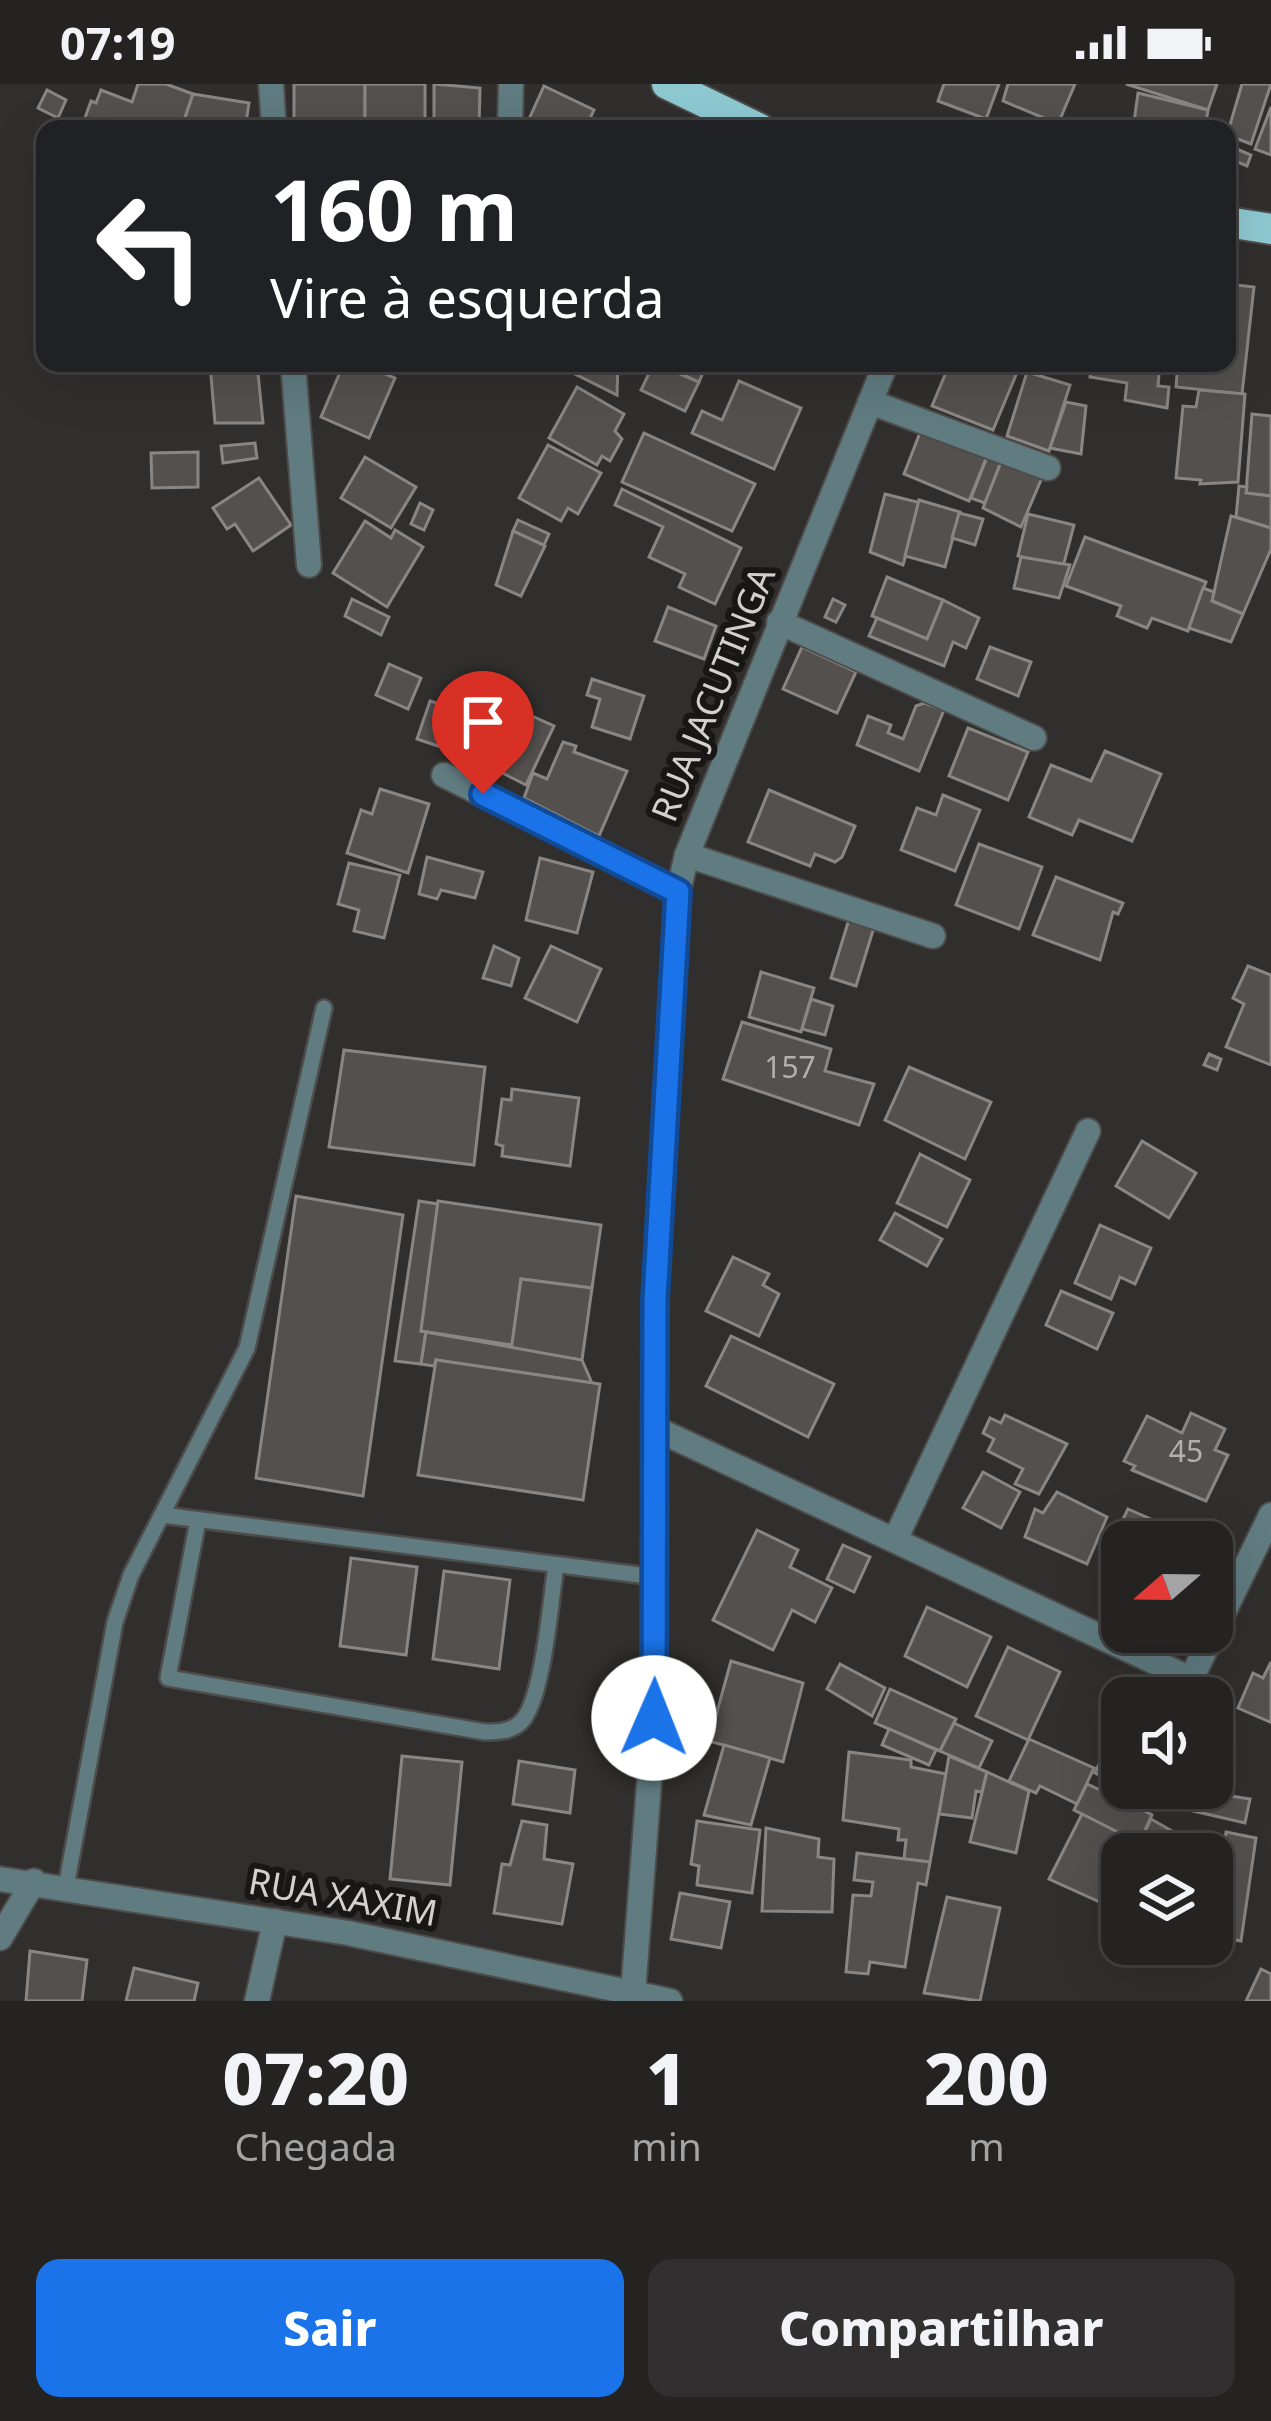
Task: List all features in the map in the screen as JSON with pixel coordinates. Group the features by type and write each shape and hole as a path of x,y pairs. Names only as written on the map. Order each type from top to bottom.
{"main road":[{"path":"667,84 741,120"},
{"path":"1236,224 1271,230"}],"street":[{"path":"271,84 273,120"},
{"path":"510,120 511,84"},
{"path":"294,372 309,565"},
{"name":"RUA JACUTINGA","path":"632,1997 654,1718 654,1428 662,1120 678,892 687,855 882,372"},
{"path":"870,402 1048,468"},
{"path":"779,622 1034,738"},
{"path":"444,775 678,892"},
{"path":"687,855 933,936"},
{"path":"895,1540 1088,1131"},
{"path":"654,1428 1191,1679 1271,1515"},
{"name":"RUA XAXIM","path":"0,1879 275,1921 632,1997 670,2001"},
{"path":"0,1938 34,1881"},
{"path":"257,2001 275,1921"}],"lane":[{"path":"66,1886 115,1622 131,1575 247,1348 324,1007"},
{"path":"162,1515 656,1576"},
{"path":"198,1520 168,1678 485,1732 505,1731 522,1722 532,1701 556,1564"}],"building":[{"path":"138,84 166,84 193,94 184,120 84,120 101,90 132,102"},
{"path":"294,84 365,84 365,120 294,120"},
{"path":"365,84 425,84 425,120 365,120"},
{"path":"434,84 480,88 479,120 434,120"},
{"path":"944,84 999,84 986,119 938,101"},
{"path":"1008,84 1075,84 1060,120 1003,101"},
{"path":"1126,84 1217,84 1208,110"},
{"path":"1242,84 1271,84 1251,144 1236,138 1236,120 1231,120"},
{"path":"544,86 594,110 589,120 529,120"},
{"path":"47,90 66,100 58,118 38,108"},
{"path":"1138,93 1208,110 1206,120 1134,120"},
{"path":"193,94 249,103 246,120 184,120"},
{"path":"1271,107 1271,155 1255,149"},
{"path":"1236,149 1251,155 1247,166 1236,161"},
{"path":"1236,285 1254,287 1242,394 1176,387 1177,372 1236,372"},
{"path":"211,372 258,372 263,423 215,423"},
{"path":"340,372 381,372 395,378 369,438 321,417"},
{"path":"571,372 618,372 617,395"},
{"path":"650,372 675,372 699,382 685,411 641,390"},
{"path":"678,372 703,372 699,382"},
{"path":"946,372 1017,372 993,430 932,406"},
{"path":"1027,372 1070,385 1049,451 1007,436"},
{"path":"1091,372 1159,372 1158,386 1169,387 1167,408 1125,400 1127,383 1090,377"},
{"path":"739,381 801,408 774,469 692,433 702,411 722,420"},
{"path":"577,387 624,414 615,431 622,439 610,461 602,456 597,465 549,438"},
{"path":"1199,390 1245,394 1238,482 1200,484 1201,480 1176,478 1183,406 1196,407"},
{"path":"1066,402 1086,406 1081,454 1050,448"},
{"path":"1252,414 1271,416 1271,496 1246,493"},
{"path":"923,425 989,451 969,501 904,474"},
{"path":"644,433 755,484 732,531 622,482"},
{"path":"255,443 257,458 223,463 221,446"},
{"path":"548,445 601,473 578,514 568,508 561,521 519,498"},
{"path":"198,452 198,487 152,488 151,453"},
{"path":"365,457 416,487 391,528 341,498"},
{"path":"987,457 1001,462 985,503 971,498"},
{"path":"1003,457 1044,473 1021,527 983,508"},
{"path":"259,478 291,525 253,551 235,524 227,529 213,508"},
{"path":"1239,486 1247,487 1246,493 1271,496 1271,528 1236,517"},
{"path":"622,489 741,548 715,604 679,587 685,574 649,557 663,527 615,505"},
{"path":"885,494 921,503 903,565 870,552"},
{"path":"919,500 960,512 945,567 905,556"},
{"path":"420,503 433,510 424,530 411,524"},
{"path":"959,513 983,519 975,545 952,538"},
{"path":"1028,514 1074,525 1063,567 1018,556"},
{"path":"1231,516 1271,528 1271,549 1243,614 1212,601"},
{"path":"518,520 549,534 544,545 513,531"},
{"path":"365,521 391,538 395,530 423,547 387,607 333,573"},
{"path":"513,531 545,546 521,596 496,585"},
{"path":"1085,537 1206,582 1188,631 1152,618 1147,628 1117,616 1121,606 1066,586"},
{"path":"1021,557 1070,565 1059,598 1014,588"},
{"path":"887,577 943,600 927,639 872,616"},
{"path":"1203,588 1214,592 1212,601 1243,614 1231,642 1189,628"},
{"path":"352,599 389,617 381,635 345,616"},
{"path":"833,599 845,605 836,622 825,617"},
{"path":"943,600 979,618 966,648 953,642 944,666 869,636 877,618 927,639"},
{"path":"668,607 716,626 704,659 655,641"},
{"path":"802,647 856,672 837,713 783,689"},
{"path":"990,647 1031,662 1018,696 977,679"},
{"path":"389,664 421,678 408,709 376,695"},
{"path":"592,679 644,696 630,739 592,727 600,699 587,695"},
{"path":"468,687 554,726 526,785 475,759 482,744 462,736 474,709 460,703"},
{"path":"430,701 456,709 444,748 417,739"},
{"path":"924,703 944,710 919,771 857,745 868,716 891,725 888,733 903,739 916,706"},
{"path":"968,728 1028,752 1008,800 949,776"},
{"path":"563,742 576,746 574,752 627,771 599,836 524,798 533,773 547,779"},
{"path":"1105,751 1161,774 1132,841 1079,820 1072,835 1029,817 1051,765 1091,781"},
{"path":"380,789 429,804 408,873 347,853 361,810 372,814"},
{"path":"769,790 855,826 842,857 835,862 815,854 810,866 748,842"},
{"path":"943,795 980,810 955,871 901,850 917,808 936,815"},
{"path":"979,844 1042,867 1019,929 956,905"},
{"path":"427,857 483,872 475,898 441,890 437,899 419,894"},
{"path":"540,858 593,872 577,933 526,920"},
{"path":"349,863 400,875 384,938 354,931 359,910 338,904"},
{"path":"1056,877 1123,903 1118,914 1113,912 1100,960 1033,935"},
{"path":"850,916 875,924 856,986 831,978"},
{"path":"494,946 519,958 511,986 483,978"},
{"path":"551,946 601,969 577,1022 525,998"},
{"path":"1248,966 1271,975 1271,1065 1226,1047 1244,1004 1233,998"},
{"path":"761,972 814,988 801,1032 749,1017"},
{"path":"811,999 833,1006 825,1035 802,1029"},
{"path":"742,1022 831,1049 825,1071 874,1084 859,1125 723,1079"},
{"path":"344,1050 485,1067 474,1165 329,1147"},
{"path":"1209,1054 1221,1059 1217,1070 1204,1065"},
{"path":"909,1067 991,1102 965,1159 885,1120"},
{"path":"512,1089 579,1098 570,1166 502,1156 503,1146 496,1144 502,1099 511,1100"},
{"path":"1142,1141 1196,1173 1169,1218 1116,1186"},
{"path":"920,1154 970,1180 947,1227 897,1203"},
{"path":"296,1196 403,1215 363,1496 256,1478"},
{"path":"419,1201 438,1204 421,1364 395,1361"},
{"path":"438,1201 601,1225 592,1288 521,1279 512,1345 421,1331"},
{"path":"895,1213 942,1239 927,1266 880,1240"},
{"path":"1100,1225 1151,1248 1135,1284 1120,1277 1111,1299 1075,1283"},
{"path":"733,1257 769,1274 763,1285 779,1294 759,1336 706,1311"},
{"path":"521,1279 592,1288 582,1360 511,1351"},
{"path":"1061,1291 1113,1313 1097,1349 1046,1325"},
{"path":"426,1332 582,1360 592,1383 436,1360 434,1366 421,1364"},
{"path":"731,1336 834,1384 808,1437 706,1386"},
{"path":"436,1360 600,1384 583,1500 418,1475"},
{"path":"1191,1413 1225,1429 1215,1450 1228,1455 1206,1501 1132,1470 1135,1466 1124,1461 1147,1416 1182,1433"},
{"path":"1005,1415 1067,1444 1039,1494 1015,1484 1023,1469 988,1451 994,1439 983,1433 990,1418 1001,1423"},
{"path":"983,1472 1020,1492 1001,1528 963,1508"},
{"path":"1057,1492 1107,1517 1101,1521 1087,1564 1025,1537 1035,1509 1043,1513"},
{"path":"1128,1509 1155,1521 1122,1521"},
{"path":"757,1530 798,1550 790,1567 832,1588 815,1622 792,1610 773,1650 713,1620"},
{"path":"843,1545 870,1557 854,1592 827,1579"},
{"path":"351,1558 417,1567 406,1655 340,1646"},
{"path":"444,1571 510,1580 499,1669 433,1659"},
{"path":"927,1607 991,1637 967,1687 905,1656"},
{"path":"1008,1647 1060,1672 1028,1740 976,1716"},
{"path":"731,1661 803,1683 783,1762 709,1741"},
{"path":"1271,1662 1270,1722 1238,1708 1253,1673 1263,1678"},
{"path":"840,1664 885,1688 872,1716 827,1689"},
{"path":"890,1689 956,1719 940,1751 875,1723"},
{"path":"954,1723 992,1741 979,1768 940,1751"},
{"path":"889,1729 936,1750 929,1765 882,1745"},
{"path":"1029,1739 1094,1768 1077,1804 1040,1786 1036,1793 1009,1781"},
{"path":"724,1745 770,1758 751,1825 704,1815"},
{"path":"849,1752 911,1760 911,1767 946,1774 930,1862 904,1859 906,1840 898,1840 899,1829 843,1820"},
{"path":"402,1756 462,1762 450,1885 390,1879"},
{"path":"949,1756 987,1772 982,1792 976,1791 972,1818 939,1814"},
{"path":"519,1761 575,1770 570,1813 513,1804"},
{"path":"987,1772 1029,1791 1016,1853 970,1842"},
{"path":"1087,1784 1101,1790 1101,1809 1143,1809 1152,1815 1144,1833 1119,1833 1074,1810"},
{"path":"1233,1796 1250,1799 1245,1823 1185,1809 1233,1809"},
{"path":"1082,1814 1119,1833 1101,1833 1101,1903 1049,1879"},
{"path":"1151,1819 1176,1833 1144,1833"},
{"path":"522,1821 547,1825 544,1859 573,1864 562,1924 494,1913 502,1864 510,1865"},
{"path":"697,1821 760,1830 752,1893 697,1885 699,1866 691,1864"},
{"path":"766,1828 819,1839 818,1857 834,1859 832,1912 762,1911"},
{"path":"1233,1833 1256,1838 1241,1941 1233,1940"},
{"path":"857,1853 930,1862 926,1885 918,1883 905,1967 870,1962 868,1974 846,1972 853,1895 871,1896 873,1882 854,1880"},
{"path":"680,1893 730,1902 721,1948 671,1939"},
{"path":"947,1897 1000,1908 980,2001 924,1993"},
{"path":"30,1951 87,1960 82,2001 26,2001"},
{"path":"134,1968 198,1983 194,2001 126,2001"},
{"path":"1261,1969 1271,1974 1271,2001 1246,2001"}],"route":[{"path":"483,794 678,892 655,1300 654,1718"}]}
